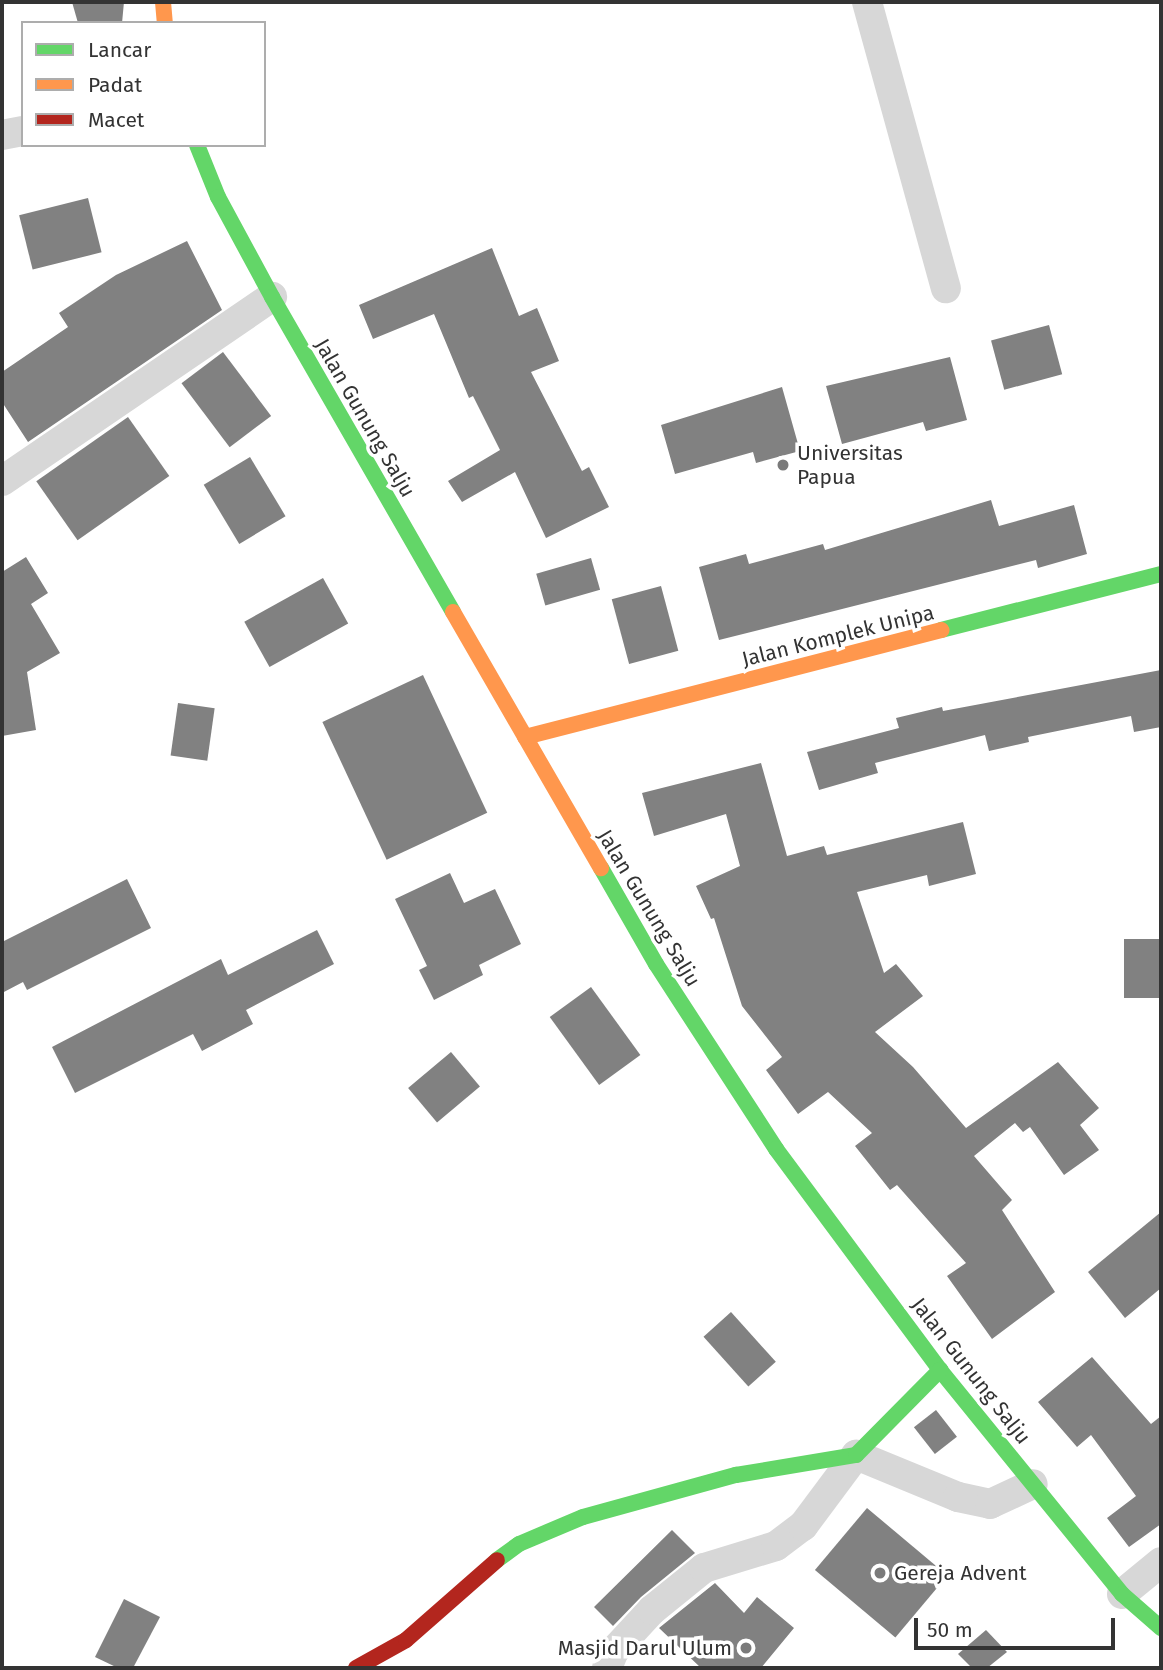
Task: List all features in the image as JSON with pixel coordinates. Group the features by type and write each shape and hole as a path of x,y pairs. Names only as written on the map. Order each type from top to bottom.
{"main road":[{"path":"163,2 165,21"},
{"name":"Jalan Gunung Salju","path":"198,147 218,197 272,297 525,737 656,964 776,1149 940,1370 1122,1594 1161,1628"},
{"name":"Jalan Komplek Unipa","path":"525,737 1161,575"},
{"path":"356,1668 406,1640 481,1571 519,1544 583,1517 736,1475 856,1455 940,1370"}],"street":[{"path":"867,2 946,288"},
{"path":"2,135 21,131"},
{"path":"2,481 272,297"},
{"path":"607,1668 614,1651 652,1610 704,1568 776,1546 803,1526 856,1455 958,1497 990,1504 1033,1484"},
{"path":"1122,1594 1161,1562"}],"building":[{"path":"72,2 124,2 122,21 77,21"},
{"path":"88,198 102,252 33,270 19,215"},
{"path":"187,241 222,310 28,442 2,402 2,372 68,327 59,313 116,275"},
{"path":"492,248 519,316 537,308 559,361 531,372 582,471 589,467 609,507 546,538 515,472 462,502 448,481 500,450 473,396 469,398 434,314 373,339 359,305"},
{"path":"1049,325 1062,374 1004,390 991,341"},
{"path":"223,352 271,416 230,447 181,383"},
{"path":"950,357 967,420 926,431 923,422 842,444 826,386"},
{"path":"782,387 800,451 756,463 753,452 675,474 661,425"},
{"path":"128,417 169,476 78,540 36,481"},
{"path":"250,457 286,516 239,544 204,485"},
{"path":"991,500 999,526 1074,505 1087,554 1038,568 1036,560 719,640 699,567 746,554 749,564 823,544 825,550"},
{"path":"26,557 48,593 31,604 60,653 27,672 36,730 2,736 2,572"},
{"path":"591,558 600,590 545,605 536,574"},
{"path":"323,578 348,623 269,667 244,622"},
{"path":"661,586 678,651 629,664 612,599"},
{"path":"1161,670 1161,727 1134,732 1131,716 1028,737 1029,742 989,751 985,735 875,763 878,773 819,790 807,752 899,728 896,718 942,707 943,711"},
{"path":"423,675 487,813 387,860 322,722"},
{"path":"178,703 215,708 207,761 171,755"},
{"path":"761,763 787,856 824,846 827,855 963,822 976,874 929,886 927,875 857,892 884,973 896,964 923,996 875,1032 913,1067 966,1128 1058,1062 1099,1108 1080,1125 1099,1150 1064,1175 1030,1127 1023,1132 1015,1123 974,1156 1012,1200 1002,1210 1055,1292 992,1339 947,1276 966,1263 897,1185 890,1190 855,1146 872,1133 828,1092 798,1114 766,1070 782,1057 742,1006 714,918 711,919 696,886 740,866 726,814 654,836 642,793"},
{"path":"450,873 464,903 495,889 521,944 479,965 483,975 434,1000 419,970 427,966 395,899"},
{"path":"127,879 151,928 27,990 23,982 2,993 2,942"},
{"path":"317,930 334,964 246,1010 253,1024 202,1051 193,1034 75,1093 52,1047 221,959 228,975"},
{"path":"1124,939 1161,939 1161,998 1124,998"},
{"path":"591,987 640,1055 599,1085 550,1017"},
{"path":"451,1052 480,1086 437,1122 408,1088"},
{"path":"1161,1212 1161,1288 1125,1318 1088,1272"},
{"path":"731,1312 776,1362 748,1387 704,1337"},
{"path":"1092,1357 1151,1424 1161,1416 1161,1524 1129,1547 1107,1518 1136,1496 1091,1435 1077,1447 1038,1402"},
{"path":"936,1410 957,1437 935,1454 914,1427"},
{"name":"Gereja Advent","path":"867,1508 947,1575 895,1638 815,1570"},
{"path":"672,1530 695,1553 641,1597 613,1626 594,1607"},
{"path":"715,1583 744,1613 757,1597 794,1628 761,1668 701,1668 659,1628"},
{"path":"124,1599 160,1617 133,1668 118,1668 95,1657"},
{"path":"986,1630 1007,1652 987,1668 972,1668 958,1654"}],"traffic: fast":[{"path":"198,147 218,197 272,297 453,612"},
{"path":"941,630 1161,574"},
{"path":"601,868 656,964 776,1149 940,1370 1122,1594 1161,1628"},
{"path":"497,1560 519,1544 583,1517 736,1475 856,1455 940,1370"}],"traffic: slow":[{"path":"163,2 165,21"},
{"path":"453,612 601,868"},
{"path":"525,737 941,630"}],"traffic: jam":[{"path":"356,1668 406,1640 497,1560"}],"place":[{"name":"Universitas Papua","path":"783,465"},
{"name":"Gereja Advent","path":"880,1573"},
{"name":"Masjid Darul Ulum","path":"746,1648"}]}
